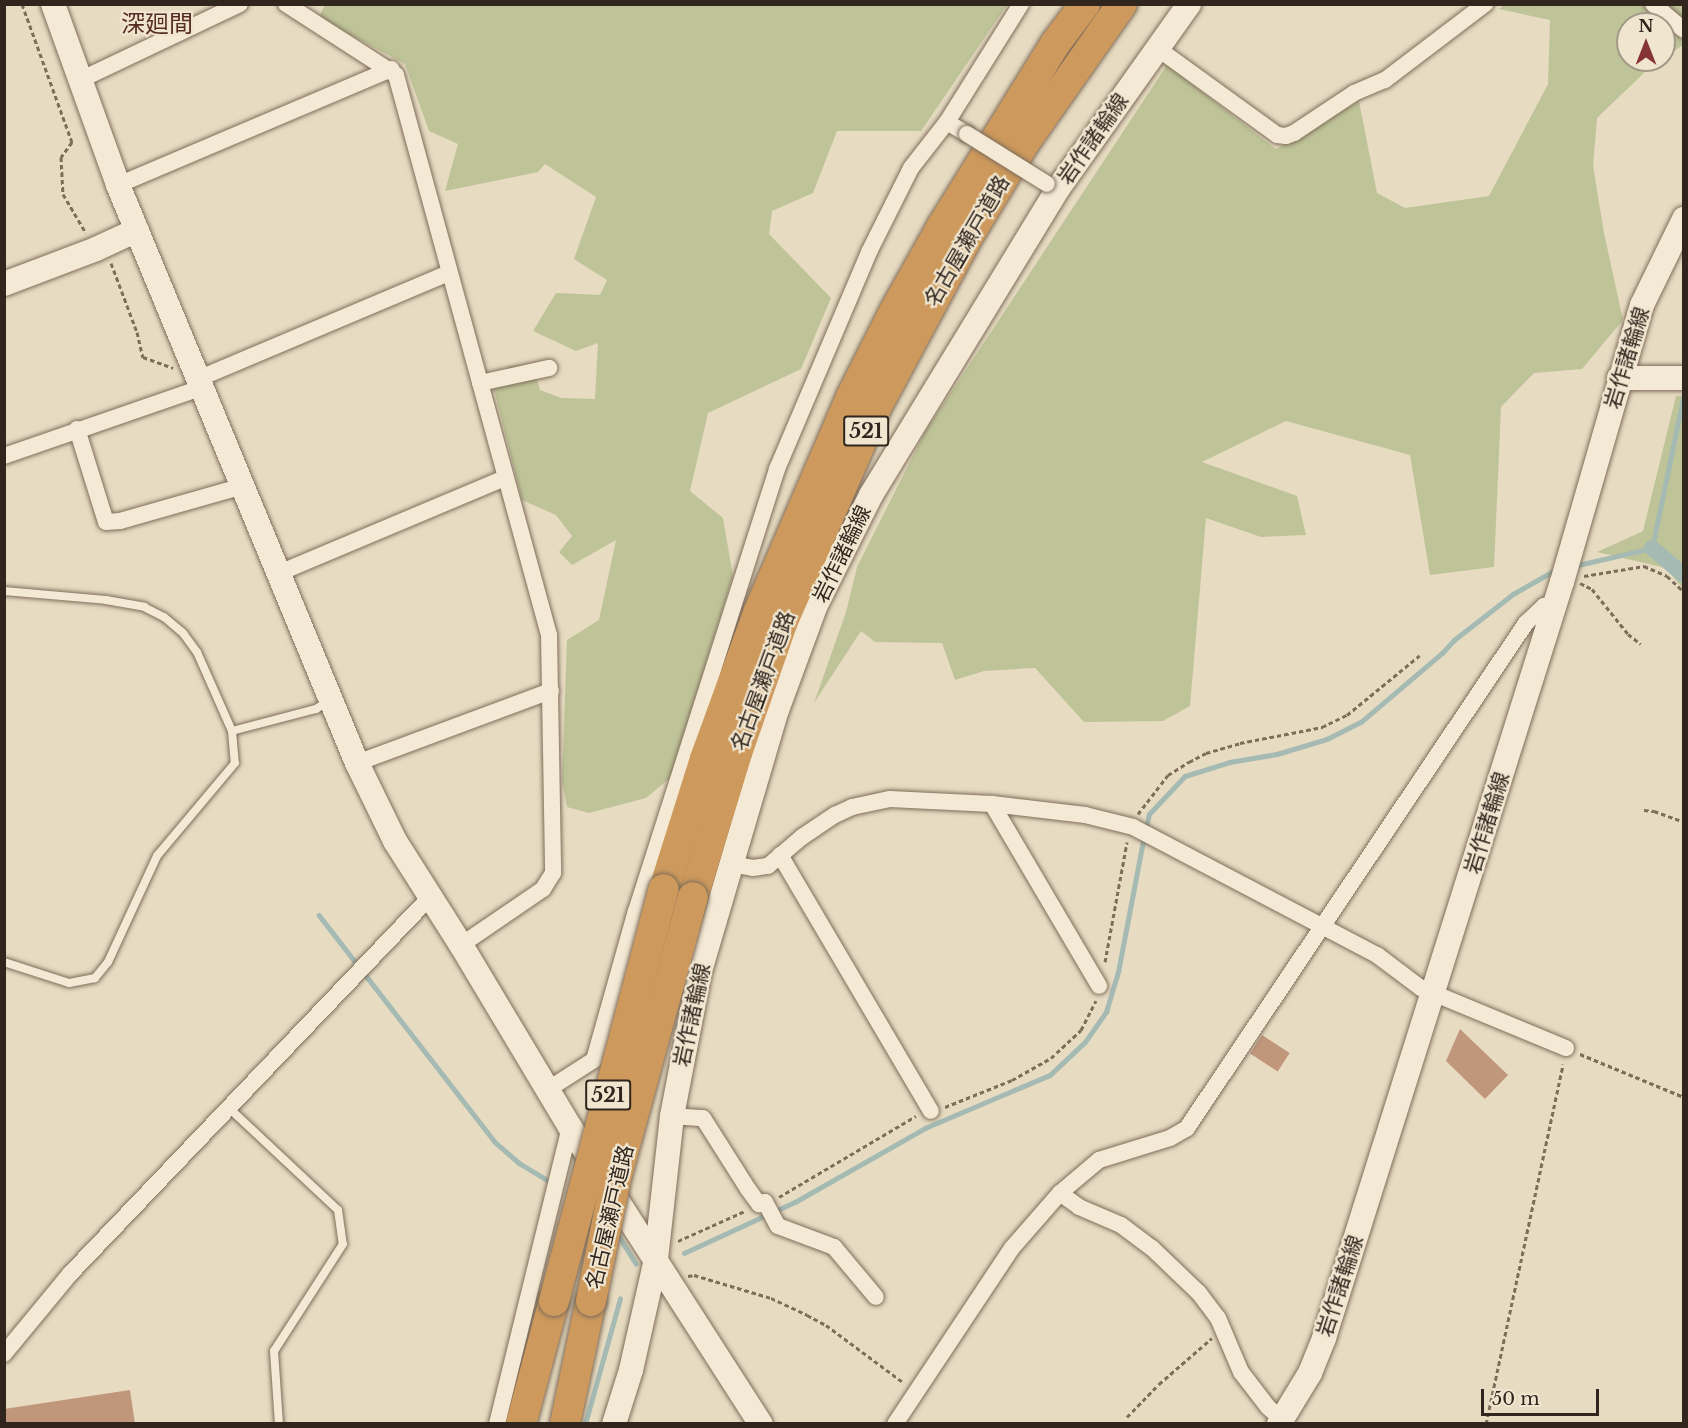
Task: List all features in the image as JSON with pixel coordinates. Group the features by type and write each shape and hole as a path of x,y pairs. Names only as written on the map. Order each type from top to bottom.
{"highway":[{"name":"名古屋瀬戸道路","path":"521,1424 664,889 705,759 759,611 850,397 895,310 941,228 1055,44 1086,4"},
{"name":"名古屋瀬戸道路","path":"565,1424 616,1178 693,897 737,753 783,621 876,408 966,240 1025,142 1122,4"}],"main road":[{"path":"53,4 118,184 197,386 243,486 357,763 394,841 461,945 570,1127 761,1424"},
{"name":"岩作諸輪線","path":"614,1424 631,1370 656,1259 672,1116 700,971 777,710 829,580 876,485 1052,187 1189,4"},
{"name":"岩作諸輪線","path":"1281,1422 1310,1373 1324,1338 1565,587 1570,551 1642,305 1683,219"},
{"path":"4,284 96,249 137,230"},
{"path":"1619,378 1683,378"}],"street":[{"path":"80,80 240,4"},
{"path":"286,4 391,69 396,75 549,635 553,873 543,889 461,945"},
{"path":"547,1090 594,1059 636,911 777,469 869,252 911,168 947,122 1022,4"},
{"path":"1157,48 1277,135 1286,136 1354,93 1385,80 1485,4"},
{"path":"1653,4 1683,30"},
{"path":"118,184 391,69"},
{"path":"947,122 1052,187"},
{"path":"4,456 197,386 449,273"},
{"path":"480,383 549,368"},
{"path":"76,429 106,522 120,521 243,486"},
{"path":"279,573 505,478"},
{"path":"895,1424 918,1393 1012,1248 1060,1193 1099,1160 1170,1137 1187,1128 1526,622 1565,587"},
{"path":"357,763 551,691"},
{"path":"731,864 762,868 835,816 869,802 890,799 992,804 1085,816 1131,826 1321,928 1377,955 1421,988 1566,1048"},
{"path":"992,804 1099,986"},
{"path":"780,855 930,1111"},
{"path":"4,1354 70,1274 429,898"},
{"path":"672,1116 703,1118 774,1222 785,1230 834,1247 876,1297"},
{"path":"496,1424 570,1127"},
{"path":"1060,1193 1079,1207 1121,1225 1152,1248 1199,1293 1218,1318 1241,1372 1281,1422"}],"lane":[{"path":"4,591 106,600 144,607 164,616 183,633 197,652 232,731 235,763 157,856 108,962 95,978 69,983 4,962"},
{"path":"232,731 316,709 331,699"},
{"path":"229,1108 338,1210 340,1222 343,1244 274,1351 279,1424"}],"path":[{"path":"22,4 72,142 61,157 63,194 96,249 113,266 143,357 173,368 197,386"},
{"path":"1565,587 1644,566 1667,576 1683,592"},
{"path":"1565,587 1581,583 1592,589 1628,634 1641,644"},
{"path":"676,1241 683,1241 774,1200 912,1118 984,1093 1034,1069 1051,1058 1069,1043 1089,1018 1099,986 1131,826 1157,787 1168,775 1206,753 1240,743 1322,727 1347,715 1420,655"},
{"path":"1644,810 1654,810 1683,822"},
{"path":"1486,1424 1566,1048 1683,1098"},
{"path":"685,1276 694,1275 771,1298 807,1315 826,1325 918,1393"},
{"path":"1127,1417 1184,1362 1223,1330"}],"green space":[{"path":"325,4 1007,5 921,131 837,131 813,193 772,211 769,234 831,298 801,369 708,413 690,491 723,518 733,576 670,778 646,798 589,813 567,807 562,781 567,640 599,620 616,540 572,565 559,552 572,536 556,515 522,500 494,389 509,366 533,364 540,390 561,398 595,399 598,343 576,351 533,331 556,293 600,295 607,280 574,259 596,197 545,164 538,172 445,191 458,144 429,131 405,64 319,18"},
{"path":"1503,5 1683,5 1683,45 1676,50 1676,12 1616,12 1616,72 1645,72 1597,118 1593,166 1604,233 1623,320 1582,369 1534,373 1501,407 1494,567 1430,575 1410,455 1286,421 1202,462 1297,496 1306,535 1261,537 1206,518 1190,706 1163,721 1084,722 1035,668 984,671 955,680 942,643 875,642 861,631 814,703 846,612 857,567 925,432 1167,65 1276,149 1359,101 1377,193 1405,208 1489,196 1548,84 1550,20 1499,9"},
{"path":"1676,396 1684,396 1683,589 1666,568 1597,552 1643,531"}],"building":[{"path":"1460,1029 1508,1075 1485,1099 1446,1061"},
{"path":"1262,1035 1290,1053 1278,1071 1250,1053"},
{"path":"130,1390 135,1424 4,1424 4,1409"}],"waterway":[{"path":"1574,566 1652,548 1684,394"},
{"path":"1652,548 1684,575"},
{"path":"1146,828 1149,814 1185,776 1230,762 1277,754 1327,739 1361,722 1442,653 1454,640 1513,594 1557,569"},
{"path":"684,1253 795,1202 925,1128 1050,1075 1085,1042 1106,1012 1118,972 1144,836"},
{"path":"319,915 495,1142 519,1163 552,1183"},
{"path":"617,1233 636,1263"},
{"path":"585,1424 620,1299"}],"district":[{"name":"深廻間","path":"157,24"}]}
